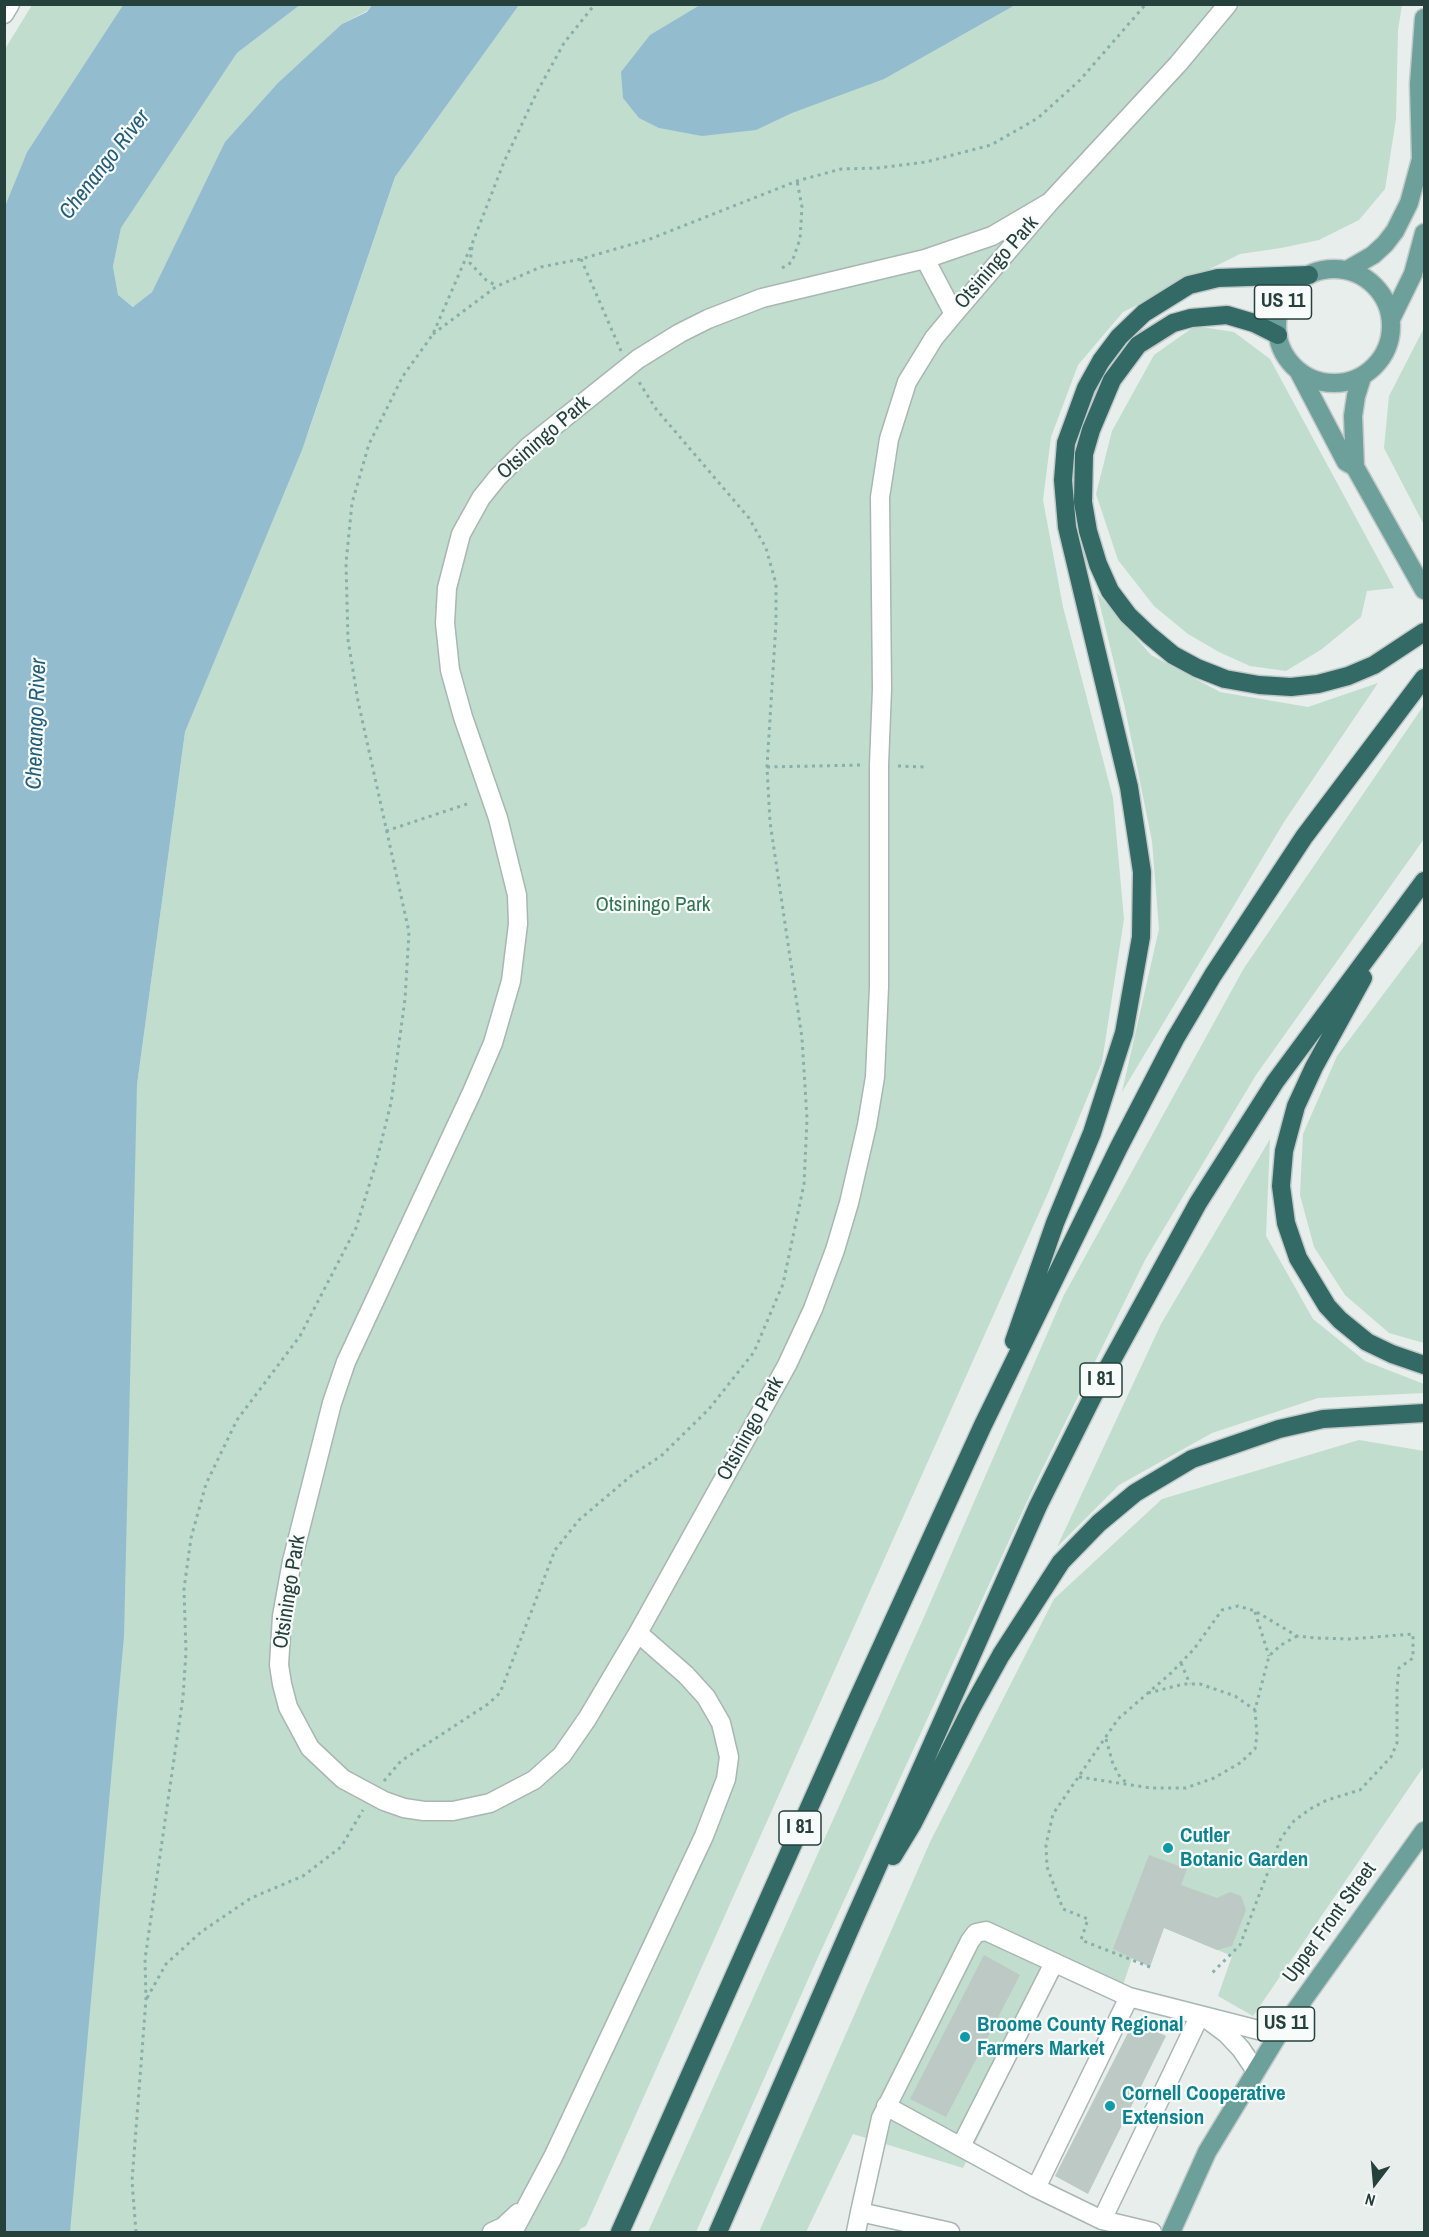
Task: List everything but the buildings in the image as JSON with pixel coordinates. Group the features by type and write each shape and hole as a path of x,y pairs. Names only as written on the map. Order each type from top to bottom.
{"highway":[{"path":"983,1425 1055,1223 1092,1133 1124,1033 1141,937 1142,872 1129,786 1067,527 1063,480 1066,443 1086,388 1101,361 1119,337 1144,313 1189,285 1218,278 1309,274"},
{"path":"1278,335 1254,323 1227,315 1191,318 1173,323 1138,345 1112,380 1091,430 1084,454 1083,502 1088,531 1098,564 1110,591 1128,615 1173,654 1197,668 1225,679 1259,685 1300,686 1348,676 1374,664 1425,632"},
{"name":"I 81","path":"620,2232 849,1718 983,1425 1119,1147 1181,1029 1213,975 1304,837 1425,678"},
{"name":"I 81","path":"718,2232 1038,1506 1100,1382 1198,1203 1275,1082 1425,881"},
{"path":"1391,924 1314,1067 1296,1106 1284,1151 1281,1186 1286,1223 1295,1249 1327,1306 1367,1342 1392,1354 1425,1365"},
{"path":"853,1922 913,1823 1001,1655 1061,1562 1099,1523 1135,1493 1192,1460 1279,1429 1323,1419 1425,1413"}],"main road":[{"name":"US 11","path":"1356,467 1346,462 1299,372 1284,355 1278,335 1280,310 1292,287 1309,274 1328,269 1347,270 1373,255 1395,231 1409,203 1423,162 1419,84 1425,18"},
{"path":"1391,319 1413,274 1425,233"},
{"path":"1299,372 1315,381 1329,384 1348,382 1362,377 1377,365 1385,353 1391,335 1391,319 1386,301 1376,286 1361,274 1347,270"},
{"name":"US 11","path":"1362,377 1353,416 1356,467 1425,590"},
{"name":"Upper Front Street","path":"1171,2232 1207,2152 1278,2035 1425,1830"}],"street":[{"path":"4,14 10,4"},
{"name":"Otsiningo Park","path":"1050,202 992,236 925,259 762,298 708,319 680,333 628,367 528,447 481,498 461,534 447,588 445,623 450,670 463,717 498,818 517,895 518,924 511,981 493,1043 472,1092 346,1362 332,1403 292,1561 282,1616 279,1665 288,1707 310,1748 343,1779 372,1795 404,1808 453,1811 490,1803 534,1780 562,1755 587,1719 638,1633 791,1356 817,1299 835,1250 849,1203 867,1125 875,1077 879,987 879,765 882,688 880,497 889,439 907,382 934,338 954,314 1050,202 1178,64 1228,4"},
{"path":"925,259 954,314"},
{"path":"513,2232 531,2201 704,1836 726,1779 729,1757 721,1723 706,1696 686,1675 638,1633"},
{"path":"856,2232 881,2118 976,1933 986,1930 1130,1997 1278,2035"},
{"path":"961,2146 1054,1963"},
{"path":"1036,2188 1130,1997"},
{"path":"1200,2015 1227,2034 1256,2071"},
{"path":"1102,2220 1200,2015"},
{"path":"886,2106 1036,2188 1102,2220 1152,2232"},
{"path":"492,2232 502,2227 531,2201"},
{"path":"860,2212 950,2232"}],"path":[{"path":"137,2232 132,2181 146,1999 146,1959 183,1697 186,1652 184,1589 191,1538 206,1484 237,1420 300,1336 356,1228 391,1103 405,999 409,932 358,701 348,640 346,563 352,503 369,444 403,376 433,334 504,162 537,92 564,43 595,4"},
{"path":"433,334 497,286 541,267 581,259 650,239 797,182 841,169 878,168 926,162 991,145 1038,118 1080,80 1146,4"},
{"path":"782,268 792,262 800,239 802,207 797,182"},
{"path":"472,244 470,263 486,280 497,286"},
{"path":"146,1999 166,1964 201,1932 251,1898 303,1876 341,1847 372,1795 401,1761 488,1704 500,1693 555,1550 579,1520 632,1475 661,1456 709,1409 754,1352 783,1284 804,1184 807,1119 802,1038 770,822 767,767 776,623 776,584 766,548 749,518 656,409 628,367 581,259"},
{"path":"767,767 879,765 924,767"},
{"path":"386,831 467,804"},
{"path":"1150,1967 1082,1941 1088,1919 1063,1909 1047,1867 1046,1845 1053,1814 1118,1719 1181,1663 1222,1610 1238,1606 1255,1611 1297,1636 1350,1639 1413,1634 1413,1658 1399,1668 1397,1743 1386,1763 1360,1790 1327,1800 1294,1821 1281,1838 1240,1945 1212,1973"},
{"path":"1079,1777 1151,1788 1186,1788 1214,1778 1255,1749 1255,1710 1269,1656 1255,1611"},
{"path":"1269,1656 1281,1645 1297,1636"},
{"path":"1181,1663 1190,1684"},
{"path":"1146,1694 1190,1684 1200,1684 1235,1696 1255,1710"},
{"path":"1106,1738 1113,1764 1120,1777 1128,1784"}],"green space":[{"path":"32,5 123,5 27,152 5,206 5,49"},
{"path":"300,5 372,5 367,11 342,24 203,188 152,292 134,307 118,296 113,265 121,228 237,53"},
{"name":"Otsiningo Park","path":"519,5 1402,5 1398,30 1396,119 1385,189 1359,220 1319,240 1240,254 1123,312 1078,365 1051,437 1043,500 1063,607 1113,798 1124,919 1102,1062 1048,1193 586,2226 579,2232 68,2232 137,1085 185,732 309,430 395,177"},
{"path":"1424,319 1424,525 1384,448 1389,396 1423,330"},
{"path":"1195,326 1234,332 1270,359 1394,588 1367,591 1361,617 1322,649 1286,671 1250,666 1219,652 1188,634 1154,606 1118,560 1096,494 1112,431 1154,355"},
{"path":"1097,593 1151,655 1220,692 1308,707 1378,683 1284,822 1122,1092 1159,929 1152,841 1125,708"},
{"path":"1424,705 1424,839 1256,1075 1145,1260 1036,1482 814,1966 696,2232 648,2232 924,1617 1064,1295 1244,968"},
{"path":"1424,940 1424,1343 1389,1333 1345,1295 1314,1247 1300,1195 1303,1134 1337,1056"},
{"path":"1270,1139 1266,1236 1313,1319 1365,1361 1424,1384 1424,1393 1318,1398 1212,1433 1119,1485 1057,1547 1161,1324"},
{"name":"Cutler Botanic Garden","path":"1359,1440 1424,1451 1424,1766 1253,2016 1218,1996 1232,1956 1145,1920 1123,1985 1063,1962 963,2168 853,2134 806,2232 759,2232 931,1840 1054,1599 1162,1499"}],"water":[{"name":"Chenango River","path":"123,5 300,5 237,53 121,228 113,266 118,295 133,307 152,292 225,142 278,83 342,24 367,12 372,5 519,5 395,177 302,450 185,732 137,1085 124,1636 70,2232 5,2232 5,206 27,152"},
{"path":"700,5 1015,5 884,79 792,113 756,130 702,136 659,128 639,118 623,98 621,72 650,35"}],"place":[{"name":"Cutler Botanic Garden","path":"1168,1848"},
{"name":"Broome County Regional Farmers Market","path":"965,2037"},
{"name":"Cornell Cooperative Extension","path":"1110,2106"}]}
